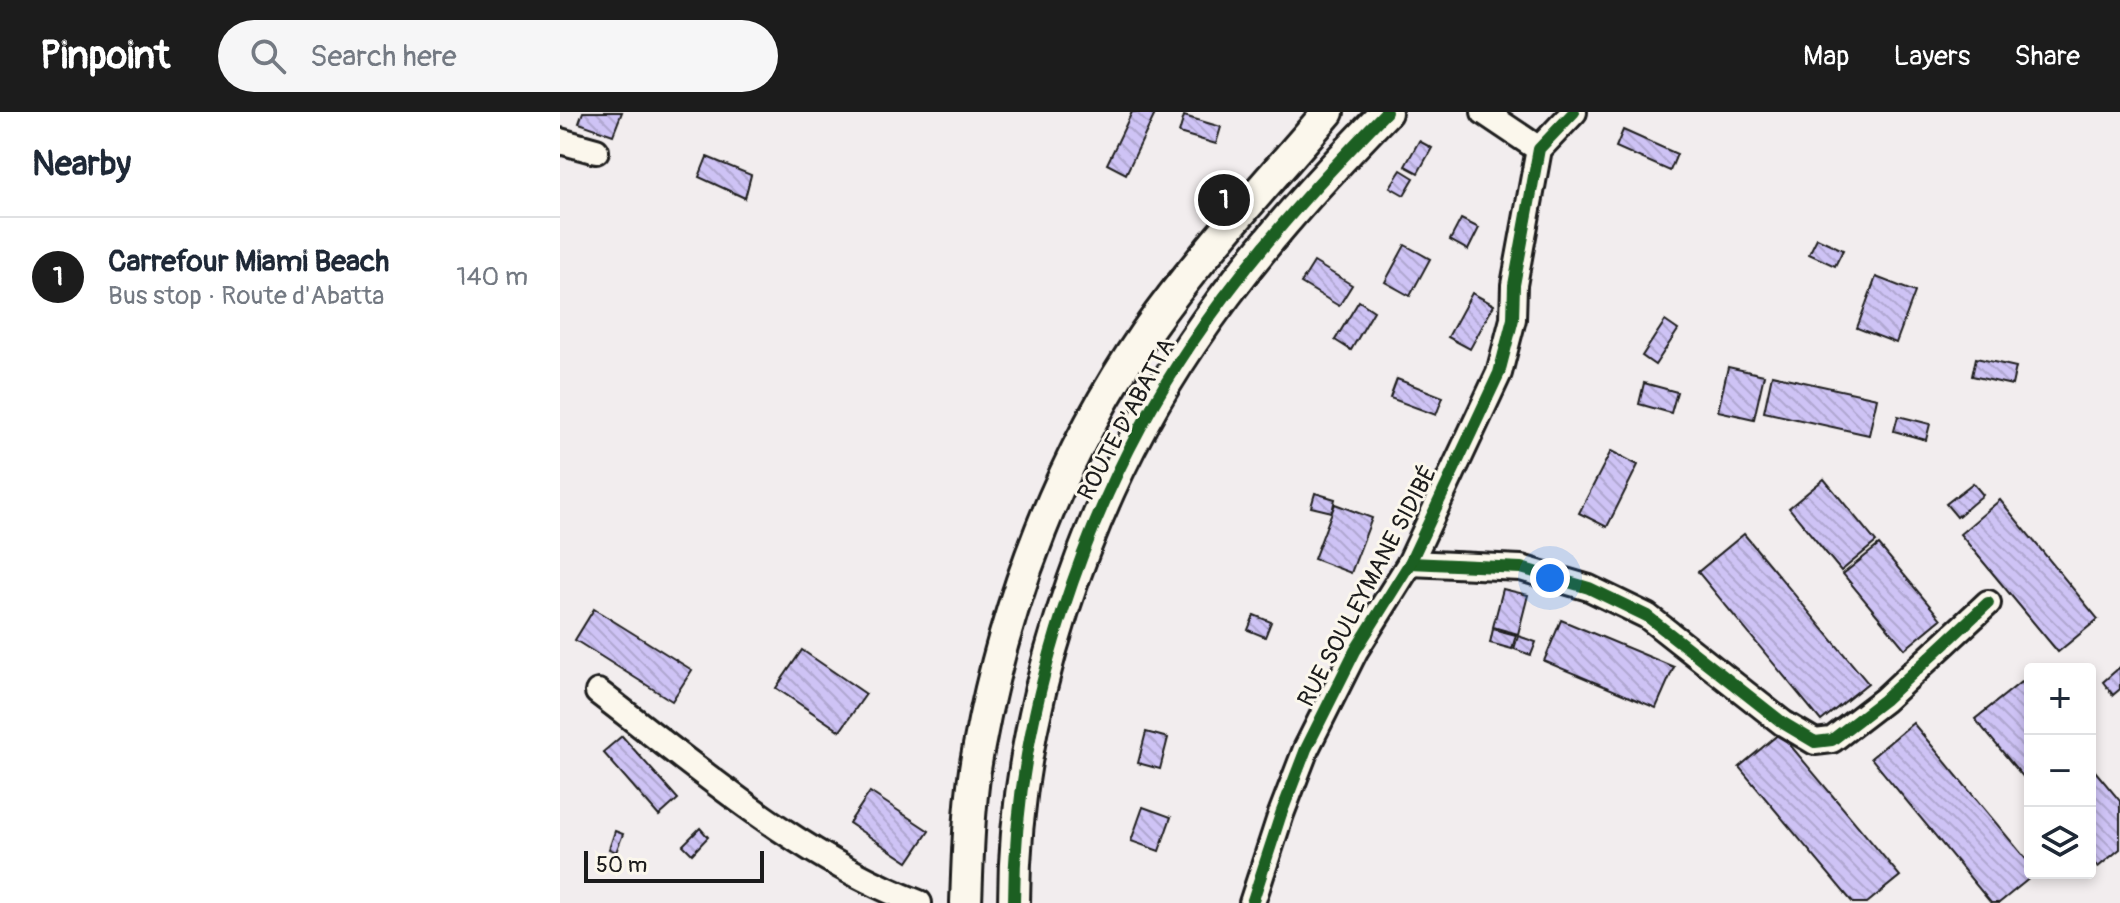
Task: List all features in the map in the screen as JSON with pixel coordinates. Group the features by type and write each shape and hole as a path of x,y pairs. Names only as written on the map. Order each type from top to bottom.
{"street":[{"name":"ROUTE D'ABATTA","path":"966,903 968,835 979,747 1001,653 1060,480 1114,384 1187,276 1328,112"},
{"name":"ROUTE D'ABATTA","path":"1014,903 1014,870 1025,768 1041,695 1069,590 1108,491 1191,343 1296,210 1386,112"},
{"path":"1484,112 1539,149 1574,112"},
{"path":"560,141 596,151"},
{"name":"RUE SOULEYMANE SIDIBÉ","path":"1252,903 1306,749 1355,651 1410,563 1499,373 1513,319 1514,285 1539,149"},
{"path":"1410,563 1521,568 1589,588 1647,616 1783,723 1815,742 1832,740 1884,700 1988,603"},
{"path":"598,692 759,815 846,870 919,903"}],"building":[{"path":"583,112 622,112 613,135 579,123"},
{"path":"1132,112 1156,112 1126,174 1107,164"},
{"path":"1184,116 1221,127 1216,144 1179,133"},
{"path":"1623,130 1677,154 1670,171 1616,147"},
{"path":"1419,141 1432,148 1418,173 1405,166"},
{"path":"707,157 751,175 745,198 699,177"},
{"path":"1401,170 1414,178 1404,195 1390,187"},
{"path":"1461,219 1479,228 1468,250 1450,240"},
{"path":"1817,238 1843,250 1835,266 1809,254"},
{"path":"1405,245 1430,259 1410,296 1385,282"},
{"path":"1314,262 1352,285 1339,306 1301,283"},
{"path":"1876,277 1915,292 1896,343 1857,328"},
{"path":"1472,293 1494,305 1470,349 1448,337"},
{"path":"1359,301 1374,311 1351,350 1335,340"},
{"path":"1665,321 1678,330 1655,365 1642,356"},
{"path":"1976,358 2016,367 2012,385 1972,376"},
{"path":"1728,367 1764,375 1754,419 1718,411"},
{"path":"1772,375 1877,398 1869,435 1764,412"},
{"path":"1397,379 1443,397 1436,415 1390,398"},
{"path":"1644,383 1677,392 1671,413 1639,404"},
{"path":"1898,416 1930,424 1926,440 1894,431"},
{"path":"1611,451 1638,465 1607,527 1579,513"},
{"path":"1824,479 1876,542 1841,571 1789,508"},
{"path":"1973,483 1983,495 1957,517 1946,504"},
{"path":"1315,493 1335,499 1332,512 1311,507"},
{"path":"2000,500 2098,619 2058,652 1960,534"},
{"path":"1335,504 1372,518 1351,573 1314,559"},
{"path":"1744,534 1868,683 1821,721 1698,572"},
{"path":"1879,545 1941,619 1905,649 1843,574"},
{"path":"1503,589 1528,595 1518,634 1493,627"},
{"path":"594,609 692,670 672,701 575,640"},
{"path":"1254,615 1271,622 1265,637 1248,630"},
{"path":"1561,620 1674,667 1656,708 1544,661"},
{"path":"1493,629 1516,635 1512,649 1490,643"},
{"path":"1518,636 1536,642 1531,655 1514,649"},
{"path":"802,650 866,694 840,731 776,688"},
{"path":"2120,667 2120,689 2113,695 2103,682"},
{"path":"2021,682 2024,686 2024,778 1975,719"},
{"path":"1913,723 2024,857 2024,879 2029,879 1999,903 1991,903 1871,758"},
{"path":"1146,732 1168,738 1160,769 1138,763"},
{"path":"1780,733 1900,876 1867,903 1853,903 1739,767"},
{"path":"622,736 678,799 659,816 603,752"},
{"path":"2096,772 2120,801 2120,849 2098,867"},
{"path":"870,792 929,831 908,862 849,823"},
{"path":"1143,807 1171,817 1159,851 1131,841"},
{"path":"700,828 708,837 692,854 683,845"},
{"path":"615,831 623,834 616,852 609,849"}],"cycle path":[{"path":"1014,903 1017,831 1042,684 1088,540 1119,471 1153,405 1235,282 1308,195 1386,112"},
{"path":"1252,903 1306,749 1355,651 1410,563 1499,373 1513,319 1514,285 1539,149 1574,112"},
{"path":"1410,563 1521,568 1589,588 1647,616 1783,723 1815,742 1832,740 1884,700 1988,603"}],"place":[{"name":"Carrefour Miami Beach","path":"1224,200"}]}
